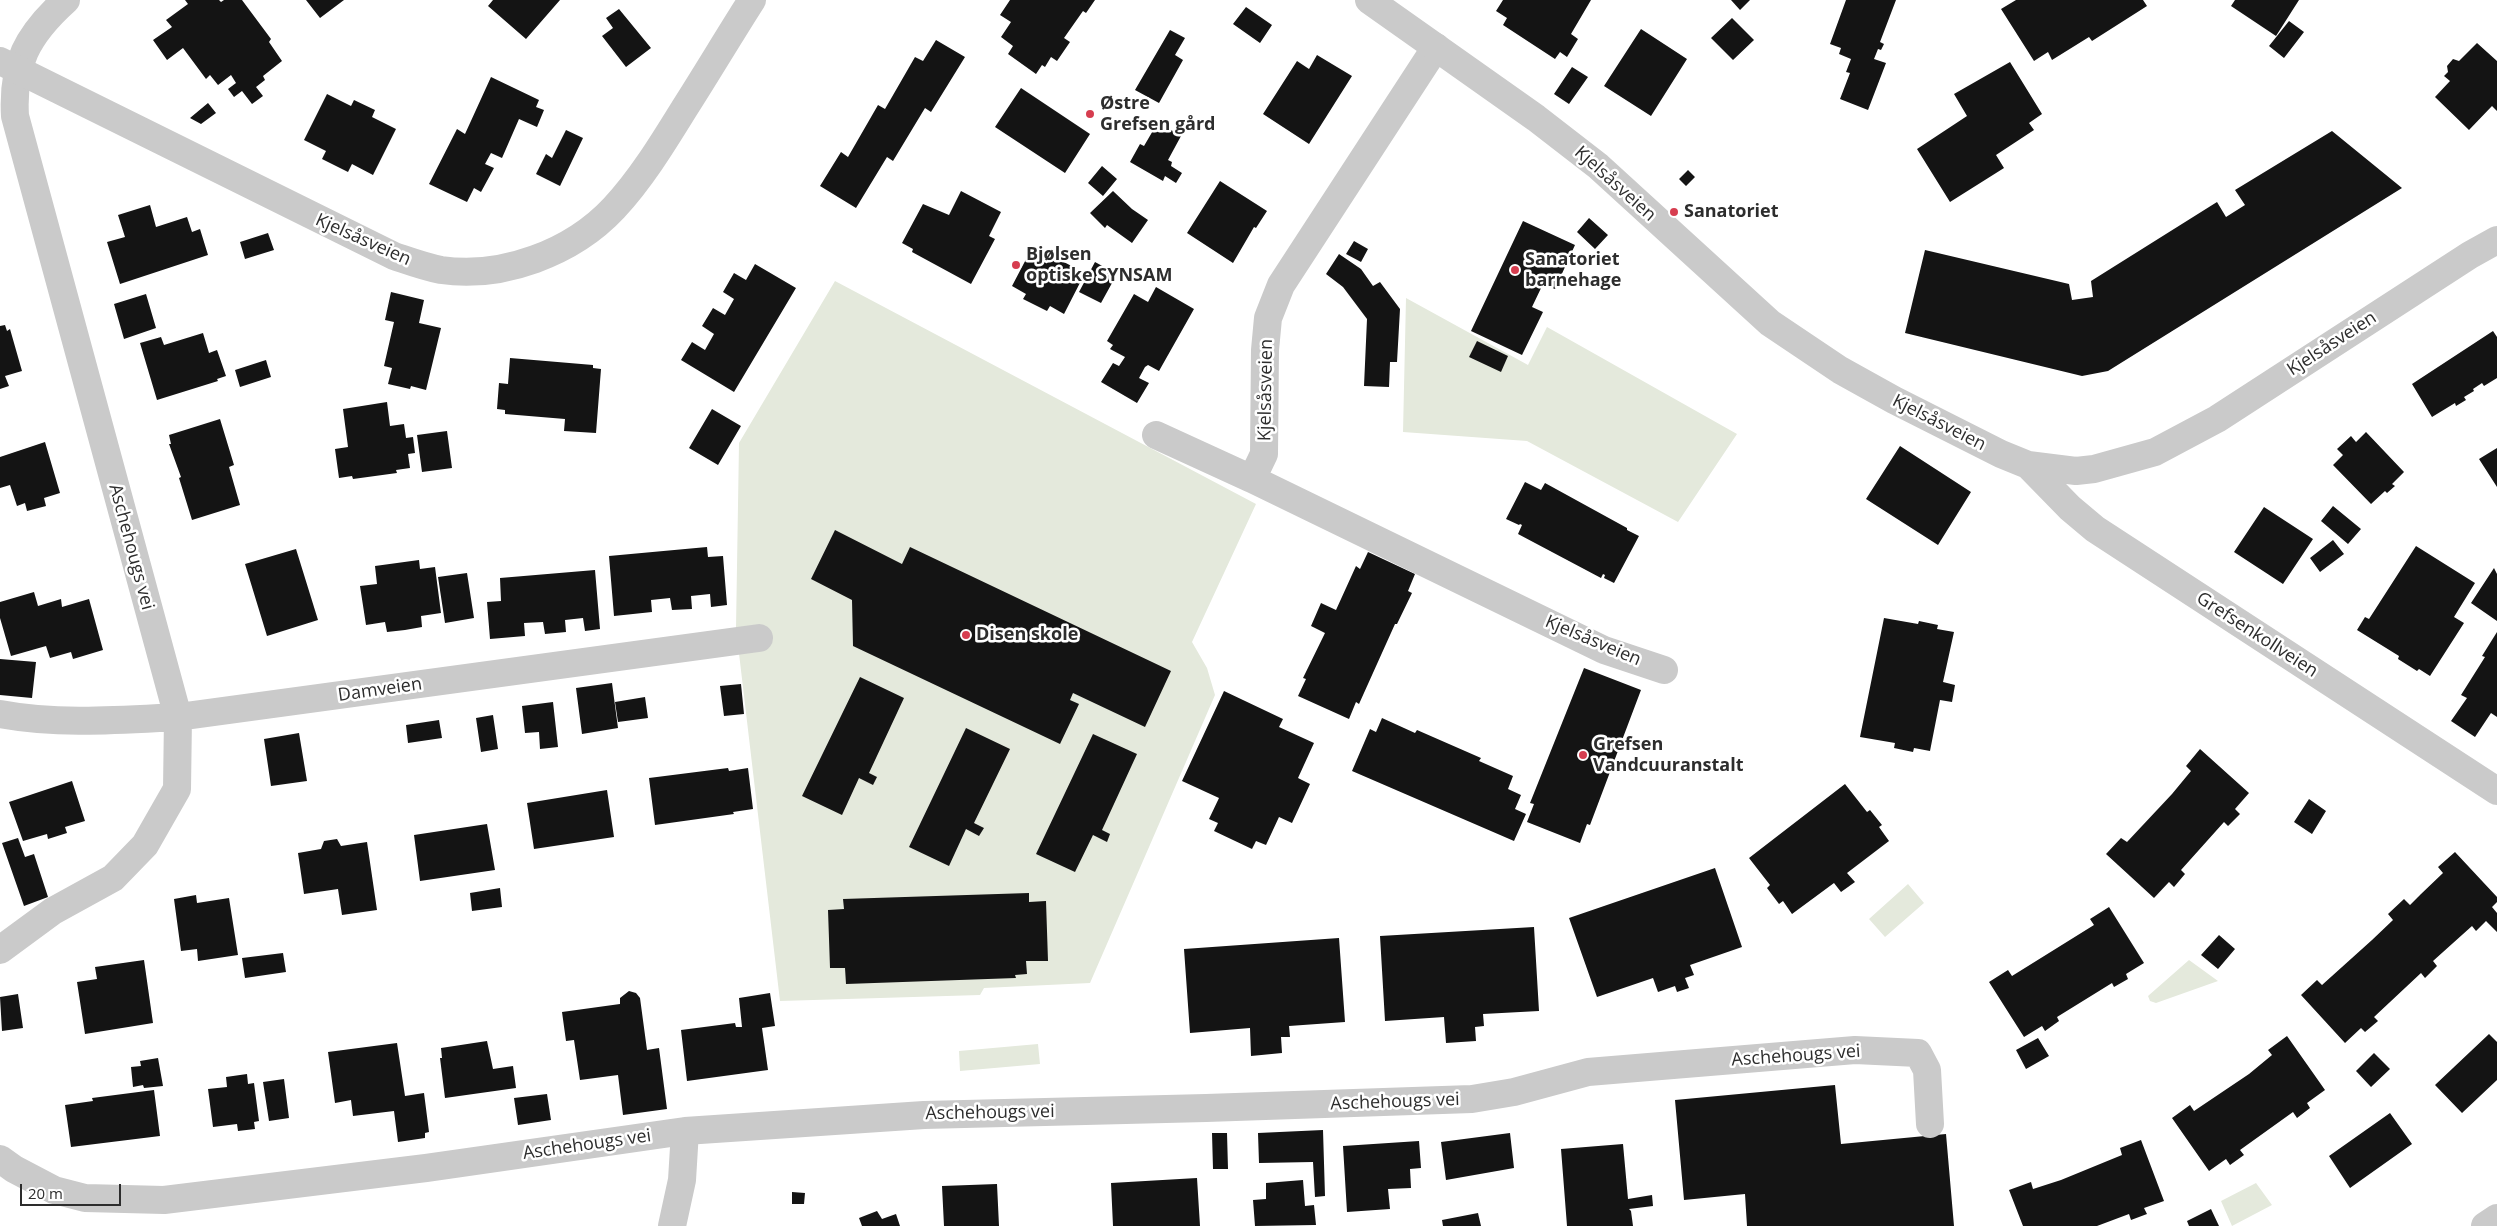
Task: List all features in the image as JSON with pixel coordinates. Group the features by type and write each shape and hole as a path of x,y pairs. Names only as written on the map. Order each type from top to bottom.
{"street":[{"name":"Aschehougs vei","path":"0,950 53,911 113,878 145,844 178,789 178,717 15,116 14,91 8,65 25,47 38,27 66,0"},
{"name":"Kjelsåsveien","path":"8,65 354,238 394,256 442,270 492,270 525,263 545,255 594,226 613,209 665,139 752,0"},
{"name":"Kjelsåsveien","path":"1369,0 1536,118 1598,166 1770,323 1840,370 1894,400 2001,454 2028,465 2076,471 2094,469 2155,452 2217,420 2430,281 2497,240"},
{"name":"Kjelsåsveien","path":"1252,479 1264,454 1265,350 1268,318 1281,285 1436,48"},
{"name":"Kjelsåsveien","path":"1156,435 1252,479 1604,650 1664,670"},
{"name":"Grefsenkollveien","path":"2028,465 2070,508 2095,529 2497,791"},
{"name":"Damveien","path":"0,714 18,718 98,722 178,717 759,638"},
{"name":"Aschehougs vei","path":"0,1159 54,1190 85,1198 164,1200 426,1168 685,1131 924,1115 1472,1099 1514,1092 1588,1072 1855,1050 1918,1053 1927,1070 1930,1124"},
{"path":"672,1226 682,1180 685,1131"},
{"path":"2485,1226 2497,1218"}],"shaded area":[{"name":"Disen skole","path":"835,281 1256,504 1192,642 1207,668 1215,695 1090,983 984,988 980,995 780,1001 736,628 739,443"},
{"path":"1406,298 1528,365 1547,327 1737,434 1678,522 1527,441 1403,432"},
{"path":"1908,884 1924,903 1885,937 1869,919"},
{"path":"2189,960 2218,981 2156,1003 2150,1001 2148,996"},
{"path":"1038,1044 1040,1064 960,1071 959,1051"},
{"path":"2256,1183 2272,1205 2232,1226 2221,1201"}],"building":[{"path":"185,0 219,0 221,2 224,0 242,0 271,39 269,42 282,61 263,76 265,80 256,87 263,96 252,104 242,91 234,97 228,89 236,83 231,75 218,85 210,75 206,79 183,48 167,60 153,40 172,27 166,20 188,4"},
{"path":"306,0 344,0 320,18"},
{"path":"493,0 560,0 526,39 488,6"},
{"path":"1010,0 1095,0 1086,13 1083,11 1064,38 1070,42 1057,61 1051,57 1045,67 1042,65 1036,74 1008,54 1013,46 1001,37 1011,22 1000,15"},
{"path":"1503,0 1591,0 1571,34 1578,39 1567,57 1560,52 1555,59 1503,25 1507,18 1496,11"},
{"path":"1731,0 1750,0 1740,10"},
{"path":"1846,0 1896,0 1880,42 1884,44 1881,50 1878,49 1874,59 1886,63 1868,110 1840,99 1850,73 1846,72 1851,59 1839,54 1841,48 1830,44"},
{"path":"2016,0 2143,0 2147,6 2092,41 2089,37 2052,60 2048,52 2034,61 2001,9"},
{"path":"2235,0 2299,0 2276,36 2231,6"},
{"path":"1246,7 1272,25 1260,43 1233,24"},
{"path":"619,9 651,48 626,67 602,36 613,28 606,18"},
{"path":"1732,18 1754,40 1733,60 1711,38"},
{"path":"2289,21 2304,32 2284,58 2269,46"},
{"path":"1641,29 1687,59 1651,116 1604,86"},
{"path":"1170,30 1185,38 1175,55 1183,60 1159,103 1135,90"},
{"path":"936,40 965,57 931,112 925,108 893,161 887,157 856,208 820,186 841,152 848,157 878,105 885,109 915,57 923,61"},
{"path":"2477,43 2497,61 2497,111 2492,106 2469,130 2435,97 2450,81 2444,76 2448,72 2447,66 2453,59 2459,61"},
{"path":"1317,55 1352,76 1309,144 1263,114 1297,61 1309,69"},
{"path":"2010,62 2042,114 2029,123 2034,130 1996,155 2004,168 1950,202 1917,149 1967,116 1954,94"},
{"path":"1572,67 1588,77 1569,104 1554,94"},
{"path":"491,77 539,100 536,107 544,110 537,127 519,119 502,158 491,153 485,164 494,168 481,192 474,188 467,202 429,184 457,129 465,134"},
{"path":"1021,88 1090,134 1065,173 995,127"},
{"path":"327,94 351,106 354,100 375,110 372,117 396,129 373,175 352,164 348,172 322,159 326,151 304,140"},
{"path":"208,103 216,113 201,124 190,118"},
{"path":"1158,122 1181,136 1168,160 1172,162 1171,166 1182,173 1176,183 1165,176 1163,181 1130,162 1140,144 1144,146"},
{"path":"566,130 583,138 560,186 536,174 546,154 552,158"},
{"path":"2332,131 2402,188 2108,371 2082,376 1905,333 1925,250 2069,284 2072,300 2093,297 2091,281 2217,202 2226,217 2245,205 2235,190"},
{"path":"1102,166 1117,179 1103,196 1088,183"},
{"path":"1688,170 1695,177 1686,186 1679,179"},
{"path":"1220,181 1267,211 1256,228 1254,227 1233,263 1187,233"},
{"path":"961,191 1001,212 989,236 995,239 971,284 912,252 913,249 902,243 923,204 949,215"},
{"path":"1113,191 1132,209 1148,220 1132,243 1107,225 1105,228 1090,213"},
{"path":"150,205 156,227 187,217 192,232 200,229 208,255 120,284 107,242 125,237 118,215"},
{"path":"1589,218 1608,235 1595,249 1577,232"},
{"path":"1523,221 1575,245 1555,289 1543,284 1532,307 1543,312 1522,355 1471,331"},
{"path":"268,233 274,250 245,259 240,242"},
{"path":"1354,241 1368,249 1361,262 1346,254"},
{"path":"1033,246 1085,273 1064,314 1050,306 1047,311 1023,299 1026,294 1012,286"},
{"path":"1339,254 1361,269 1373,286 1380,282 1400,309 1397,362 1390,362 1389,387 1364,386 1367,319 1343,287 1326,274"},
{"path":"1095,262 1117,274 1101,303 1079,292"},
{"path":"755,264 796,288 734,392 681,360 692,342 705,350 714,334 702,326 713,308 725,315 734,299 723,292 734,273 746,280"},
{"path":"1156,287 1194,309 1159,371 1148,365 1145,367 1139,378 1149,383 1137,403 1101,382 1113,363 1119,366 1125,357 1110,349 1113,345 1107,341 1134,294 1148,302"},
{"path":"391,292 424,300 419,323 441,328 426,390 411,386 410,389 388,384 392,368 384,366 394,322 385,320"},
{"path":"146,294 156,328 124,339 114,304"},
{"path":"5,325 7,331 10,329 22,371 5,376 9,386 0,389 0,326"},
{"path":"2493,331 2497,337 2497,378 2484,386 2482,383 2464,397 2466,400 2456,406 2455,403 2432,417 2412,384"},
{"path":"203,333 209,353 217,350 226,376 217,379 218,381 157,400 140,343 161,337 164,345"},
{"path":"1477,341 1508,356 1501,372 1469,357"},
{"path":"510,358 593,365 593,368 601,369 596,433 564,431 565,419 505,414 505,410 497,409 499,383 508,384"},
{"path":"266,360 271,377 240,387 235,370"},
{"path":"387,402 390,426 404,424 406,438 413,437 415,453 408,454 410,468 396,470 397,473 353,479 352,476 339,478 335,449 348,447 343,409"},
{"path":"712,409 741,426 718,465 689,448"},
{"path":"220,419 234,465 229,467 240,505 192,520 179,478 181,477 169,444 171,444 169,435"},
{"path":"447,431 452,468 422,472 417,435"},
{"path":"2366,432 2404,472 2392,484 2395,486 2387,493 2385,491 2371,504 2333,465 2343,455 2337,449 2351,436 2356,442"},
{"path":"45,442 60,493 44,498 46,506 27,511 25,503 17,506 10,485 0,488 0,457"},
{"path":"1900,446 1971,492 1938,545 1866,499"},
{"path":"2497,448 2497,487 2479,459"},
{"path":"1525,482 1541,490 1545,483 1639,536 1614,583 1604,578 1605,575 1603,574 1601,578 1518,534 1522,525 1506,519"},
{"path":"2333,506 2361,529 2348,544 2321,521"},
{"path":"2264,507 2313,539 2283,584 2234,552"},
{"path":"835,530 902,564 910,547 1171,671 1145,727 1073,693 1070,700 1079,704 1060,744 853,646 852,600 811,579"},
{"path":"2333,540 2344,554 2320,572 2310,558"},
{"path":"2416,546 2475,583 2454,617 2464,623 2430,676 2419,669 2417,671 2398,659 2399,656 2357,630 2365,617 2369,619"},
{"path":"707,547 708,557 723,556 727,605 711,607 710,594 691,596 692,609 672,610 670,598 651,600 652,612 614,616 609,556"},
{"path":"296,549 318,620 267,636 245,564"},
{"path":"1368,552 1415,574 1408,591 1412,593 1397,624 1395,624 1359,704 1356,702 1349,719 1298,696 1306,679 1303,678 1325,633 1311,626 1321,603 1336,610 1356,566 1360,569"},
{"path":"419,560 420,569 435,567 441,613 421,616 422,627 405,630 387,632 385,622 366,625 360,586 377,584 375,566"},
{"path":"2494,568 2497,574 2497,621 2471,603"},
{"path":"595,570 600,629 585,631 583,618 565,620 566,632 545,634 543,622 524,623 525,636 490,639 487,602 501,601 500,578"},
{"path":"467,573 474,618 445,623 438,577"},
{"path":"34,592 38,606 61,599 62,607 89,599 103,650 73,659 71,652 50,658 46,646 11,656 0,618 0,602"},
{"path":"1884,618 1918,624 1919,621 1938,625 1937,629 1954,632 1943,682 1955,685 1952,702 1940,700 1930,751 1914,748 1913,752 1894,748 1895,743 1860,737"},
{"path":"2497,632 2497,717 2491,713 2475,737 2451,721 2467,698 2461,695 2485,657 2482,656"},
{"path":"0,659 36,662 32,698 0,695"},
{"name":"Grefsen Vandcuuranstalt","path":"1584,668 1641,690 1590,825 1587,824 1580,843 1527,822 1534,804 1530,803"},
{"path":"860,677 904,698 869,773 877,777 873,785 859,778 842,815 802,796"},
{"path":"612,683 618,728 582,734 576,688"},
{"path":"741,684 744,714 724,716 720,686"},
{"path":"1224,691 1283,719 1279,727 1314,743 1298,778 1310,784 1292,823 1279,817 1266,845 1256,841 1252,849 1214,831 1218,823 1209,819 1219,798 1182,781"},
{"path":"645,697 648,718 618,722 615,702"},
{"path":"553,702 558,747 540,749 539,732 525,733 522,706"},
{"path":"493,715 498,749 481,752 476,718"},
{"path":"1382,718 1415,733 1417,730 1481,758 1479,761 1513,776 1508,789 1521,795 1515,809 1526,814 1514,841 1352,771 1370,729 1376,732"},
{"path":"439,720 442,738 408,743 406,725"},
{"path":"966,728 1010,749 974,823 984,828 979,836 966,829 949,866 909,847"},
{"path":"299,733 307,781 271,786 264,739"},
{"path":"1093,734 1137,754 1102,830 1110,834 1107,842 1093,835 1075,872 1036,854"},
{"path":"2200,749 2249,793 2235,809 2240,814 2228,826 2224,822 2181,870 2185,874 2174,887 2169,882 2154,898 2106,854 2121,838 2127,842 2172,794 2191,771 2186,766"},
{"path":"728,768 729,771 748,768 753,809 733,812 734,814 655,825 649,778"},
{"path":"72,781 85,821 65,827 67,833 48,839 47,834 23,841 9,802"},
{"path":"1845,784 1867,812 1870,810 1882,825 1879,827 1889,841 1847,873 1855,882 1841,892 1834,883 1792,914 1783,901 1779,904 1767,888 1770,885 1749,858"},
{"path":"607,790 614,837 534,849 527,803"},
{"path":"2309,799 2326,811 2312,834 2294,822"},
{"path":"487,824 495,870 420,881 414,835"},
{"path":"18,838 25,857 34,854 48,897 24,906 2,843"},
{"path":"337,839 341,846 367,842 377,910 342,915 338,889 304,894 298,853 321,849 324,841"},
{"path":"2455,852 2497,897 2497,902 2492,907 2497,913 2497,932 2486,921 2476,931 2472,926 2433,961 2437,966 2425,978 2421,973 2374,1017 2378,1021 2365,1032 2361,1028 2345,1043 2301,995 2317,980 2322,985 2372,940 2393,920 2388,914 2404,899 2410,905 2443,873 2438,867"},
{"path":"1715,868 1742,947 1690,965 1694,975 1685,978 1689,988 1677,992 1675,986 1658,992 1653,978 1597,997 1569,918"},
{"path":"500,888 502,907 472,911 470,893"},
{"path":"1029,893 1029,902 1046,901 1048,961 1026,961 1027,974 1015,975 1016,978 846,984 845,968 830,968 828,910 844,909 843,899"},
{"path":"196,895 197,903 229,898 238,955 198,961 197,949 181,951 174,899"},
{"path":"2109,907 2144,963 2126,974 2128,979 2114,987 2112,983 2057,1017 2059,1021 2045,1031 2042,1026 2024,1037 1989,982 2008,970 2012,976 2094,925 2090,919"},
{"path":"1534,927 1539,1011 1483,1014 1484,1026 1475,1027 1476,1041 1446,1043 1444,1017 1385,1021 1380,936"},
{"path":"2219,935 2235,949 2218,969 2201,955"},
{"path":"1339,938 1345,1022 1289,1026 1290,1037 1281,1037 1282,1053 1251,1056 1250,1028 1190,1033 1184,949"},
{"path":"283,953 286,972 245,978 242,958"},
{"path":"144,960 153,1023 85,1034 77,982 97,979 95,967"},
{"path":"629,991 636,993 640,998 647,1050 659,1048 667,1109 623,1115 618,1075 580,1080 574,1040 566,1041 562,1012 620,1004 620,998"},
{"path":"770,993 775,1026 762,1028 768,1070 687,1081 681,1030 735,1023 736,1027 742,1027 739,998"},
{"path":"18,994 23,1028 2,1031 0,997"},
{"path":"2489,1034 2497,1042 2497,1080 2462,1113 2435,1085"},
{"path":"2287,1036 2325,1090 2307,1103 2310,1108 2297,1118 2293,1112 2240,1150 2244,1155 2230,1165 2226,1159 2209,1171 2172,1118 2190,1105 2194,1111 2249,1074 2272,1055 2268,1050"},
{"path":"2038,1038 2049,1056 2026,1069 2016,1050"},
{"path":"487,1041 493,1069 513,1066 516,1088 445,1098 440,1058 442,1058 441,1048"},
{"path":"397,1043 405,1096 424,1093 429,1132 425,1133 425,1138 398,1142 394,1111 353,1116 351,1100 335,1103 328,1052"},
{"path":"2374,1053 2390,1069 2371,1087 2356,1071"},
{"path":"158,1058 163,1086 144,1088 143,1085 133,1087 131,1067 141,1066 140,1061"},
{"path":"247,1074 248,1084 254,1083 259,1121 254,1122 255,1129 238,1131 237,1124 213,1127 208,1089 227,1087 226,1077"},
{"path":"284,1079 289,1118 269,1121 263,1082"},
{"path":"1835,1085 1841,1144 1946,1134 1954,1226 1747,1226 1745,1194 1684,1200 1675,1100"},
{"path":"154,1090 160,1136 71,1147 65,1105 93,1101 92,1098"},
{"path":"547,1094 551,1120 518,1125 514,1098"},
{"path":"2390,1113 2412,1144 2350,1188 2329,1156"},
{"path":"1323,1130 1325,1196 1315,1197 1313,1162 1259,1163 1258,1133"},
{"path":"1212,1133 1227,1133 1228,1169 1213,1169"},
{"path":"1510,1133 1514,1168 1446,1180 1441,1142"},
{"path":"2141,1140 2164,1201 2144,1208 2147,1214 2131,1220 2129,1214 2097,1226 2023,1226 2009,1190 2031,1182 2033,1189 2061,1180 2122,1155 2120,1148"},
{"path":"1419,1141 1421,1168 1410,1169 1411,1188 1388,1189 1390,1209 1347,1212 1343,1146"},
{"path":"1623,1144 1628,1199 1652,1195 1653,1206 1629,1209 1633,1226 1567,1226 1561,1149"},
{"path":"1197,1178 1200,1226 1113,1226 1111,1183"},
{"path":"1303,1180 1305,1206 1314,1205 1316,1225 1255,1226 1253,1200 1266,1199 1266,1183"},
{"path":"997,1184 999,1226 944,1226 942,1186"},
{"path":"792,1192 805,1193 804,1204 792,1204"},
{"path":"2211,1209 2219,1226 2189,1226 2187,1221"},
{"path":"877,1211 882,1219 896,1214 900,1226 862,1226 859,1218"},
{"path":"1478,1213 1481,1226 1443,1226 1442,1220"}],"place":[{"name":"Østre Grefsen gård","path":"1090,114"},
{"name":"Sanatoriet","path":"1674,212"},
{"name":"Bjølsen optiske SYNSAM","path":"1016,265"},
{"name":"Sanatoriet barnehage","path":"1515,270"},
{"name":"Disen skole","path":"966,635"},
{"name":"Grefsen Vandcuuranstalt","path":"1583,755"}]}
